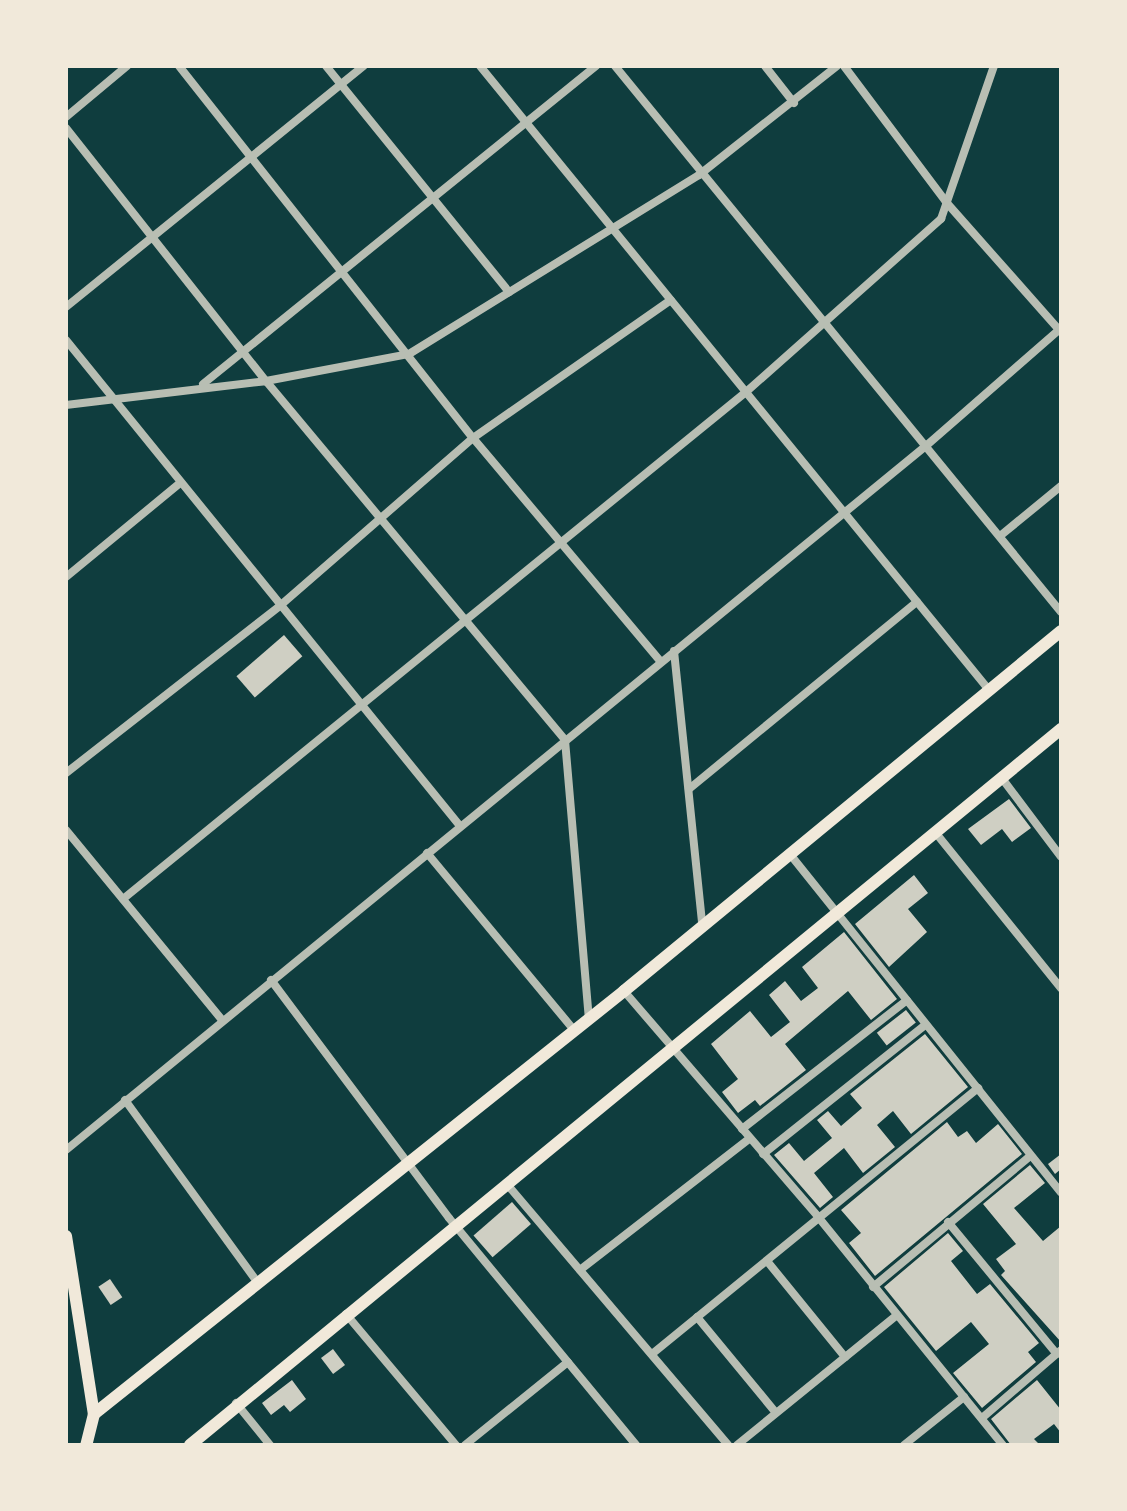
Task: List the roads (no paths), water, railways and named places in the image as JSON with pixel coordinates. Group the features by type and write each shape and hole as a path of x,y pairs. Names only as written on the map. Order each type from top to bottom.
{"highway":[{"path":"94,1414 624,991 1061,631"},
{"path":"190,1445 236,1403 1061,729"},
{"path":"66,1236 94,1414 86,1445"}],"street":[{"path":"66,117 127,66"},
{"path":"179,66 473,438 661,662"},
{"path":"326,66 509,292"},
{"path":"66,307 250,155 364,66"},
{"path":"480,66 989,690"},
{"path":"202,385 596,66"},
{"path":"615,66 699,175 828,321 1061,612"},
{"path":"765,66 794,103"},
{"path":"66,405 115,402 202,385 266,381 409,354 699,175 837,66"},
{"path":"66,1150 927,445 1060,330 946,202 844,66"},
{"path":"123,899 466,616 746,392 941,219 994,66"},
{"path":"66,128 266,381 466,616 565,740 589,1018"},
{"path":"66,773 282,604 473,438 671,300"},
{"path":"66,340 179,484 282,604 460,826"},
{"path":"66,577 179,484"},
{"path":"1000,536 1061,486"},
{"path":"689,789 917,602"},
{"path":"674,651 702,924"},
{"path":"1001,777 1061,857"},
{"path":"66,830 222,1020"},
{"path":"935,832 1061,988"},
{"path":"1053,845 1061,839"},
{"path":"427,853 574,1030"},
{"path":"789,853 1061,1192"},
{"path":"271,980 454,1224 636,1445"},
{"path":"624,991 819,1218 1003,1445"},
{"path":"742,1129 907,1000"},
{"path":"763,1154 925,1025"},
{"path":"652,1354 978,1088"},
{"path":"125,1100 258,1283"},
{"path":"580,1270 750,1138"},
{"path":"873,1287 1030,1156"},
{"path":"505,1182 728,1445"},
{"path":"948,1222 1059,1352 982,1418"},
{"path":"767,1261 845,1357"},
{"path":"346,1314 456,1445"},
{"path":"737,1445 897,1315"},
{"path":"697,1317 776,1413"},
{"path":"465,1445 568,1362"},
{"path":"904,1445 964,1397"},
{"path":"236,1403 270,1445"}]}
